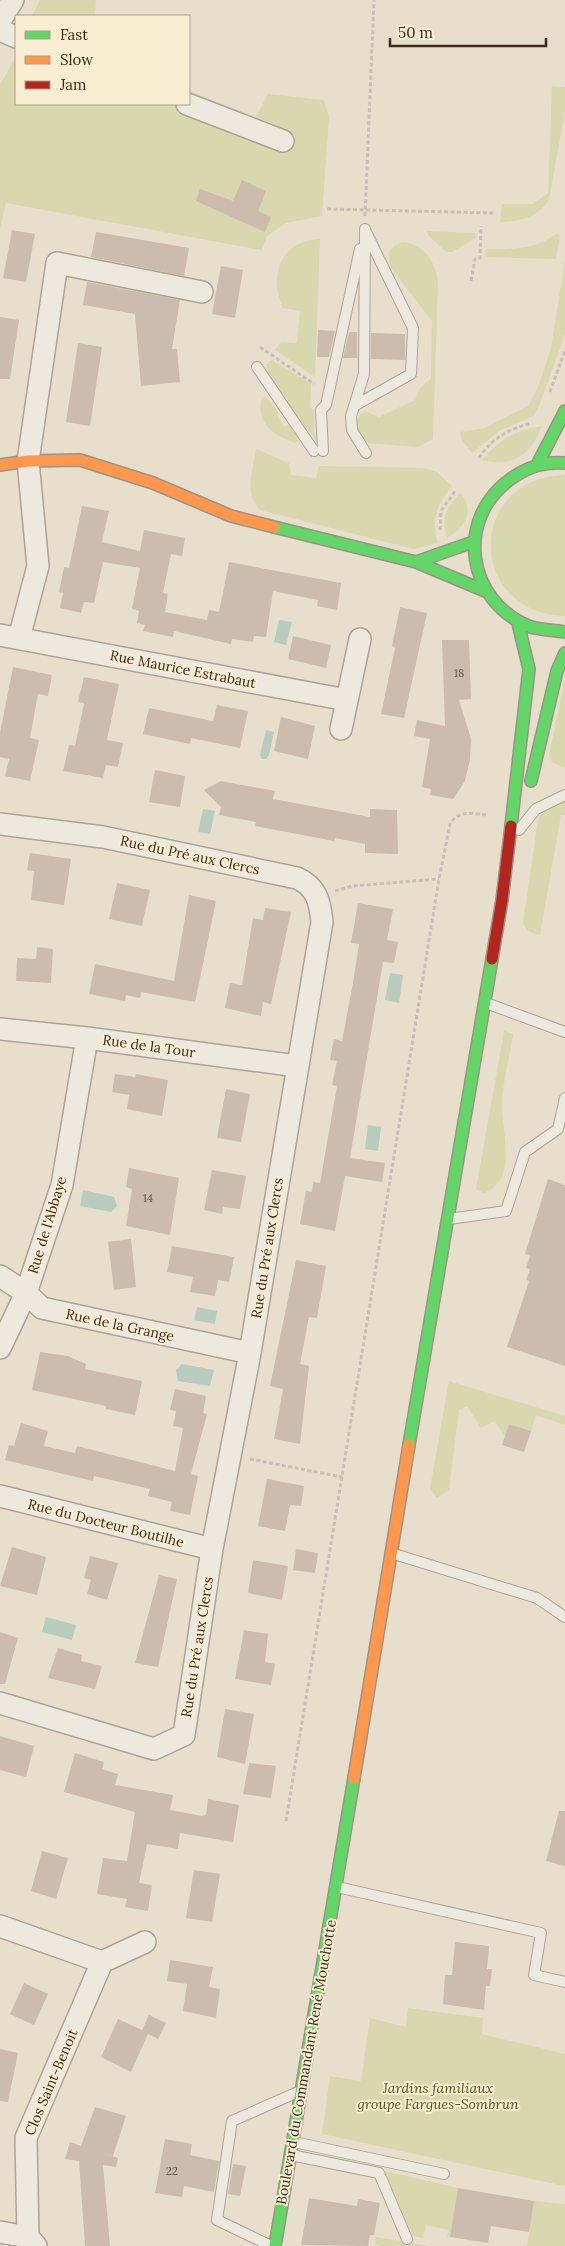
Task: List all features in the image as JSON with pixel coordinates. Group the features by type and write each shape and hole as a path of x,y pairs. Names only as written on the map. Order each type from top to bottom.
{"main road":[{"path":"537,465 565,411"},
{"path":"0,464 28,461 80,460 153,483 231,516 416,562 485,590"},
{"path":"565,463 537,465 511,476 495,490 483,507 476,524 473,542 476,567 485,590 499,609 518,623 546,632 565,632"},
{"path":"416,562 473,542"},
{"path":"503,889 529,669 518,623"},
{"path":"503,889 557,671 565,654"},
{"name":"Boulevard du Commandant René Mouchotte","path":"275,2246 503,889"}],"street":[{"path":"0,22 12,0"},
{"path":"0,30 15,37"},
{"path":"190,105 283,141"},
{"name":"Rue Maurice Estrabaut","path":"202,292 57,263 28,461 38,566 9,637 347,700"},
{"path":"341,729 360,640"},
{"name":"Rue du Pré aux Clercs","path":"0,824 103,837 297,878 306,882 317,896 322,922 250,1353 212,1549 184,1735 154,1749 0,1703"},
{"name":"Rue de la Tour","path":"0,1029 87,1038 297,1066"},
{"name":"Rue de l'Abbaye","path":"0,1348 26,1293 62,1186 87,1038"},
{"name":"Rue de la Grange","path":"0,1276 26,1293 42,1308 250,1353"},
{"name":"Rue du Docteur Boutilhe","path":"0,1496 212,1549"},
{"path":"0,1926 102,1962 144,1942"},
{"name":"Clos Saint-Benoit","path":"0,2232 32,2242 26,2138 102,1962"}],"lane":[{"path":"257,367 318,451 321,410 326,404 365,229"},
{"path":"365,229 364,374 351,416 352,430 366,453"},
{"path":"354,406 411,374 413,328 365,229"},
{"path":"519,830 536,810 565,795"},
{"path":"485,1003 565,1032"},
{"path":"448,1219 506,1211 525,1152 558,1129 565,1098"},
{"path":"390,1553 537,1598 565,1616"},
{"path":"337,1883 541,1933 534,1975 565,1982"},
{"path":"271,2246 217,2220 232,2121 302,2091"},
{"path":"293,2142 444,2174"},
{"path":"290,2155 379,2173 407,2240"}],"path":[{"path":"365,229 374,0"},
{"path":"327,209 494,213"},
{"path":"471,281 475,259 480,258 481,226"},
{"path":"260,347 314,383 312,404 326,404"},
{"path":"549,395 565,350"},
{"path":"478,458 501,434 539,421"},
{"path":"286,1821 438,880 450,824 454,817 461,813 492,816"},
{"path":"317,896 353,886 438,880"},
{"path":"230,1456 342,1477"}],"green space":[{"path":"40,0 96,0 95,15 32,15"},
{"path":"15,58 15,105 190,105 190,91 256,117 268,94 324,100 329,117 322,216 286,223 267,236 262,250 6,203 0,228 0,85"},
{"path":"552,86 565,87 565,111 549,200 534,215 515,221 500,222 502,204 533,204 548,193"},
{"path":"427,231 476,233 476,238 452,252 446,252 428,235"},
{"path":"556,234 560,235 556,259 485,257 486,249 523,248 540,243"},
{"path":"320,239 315,377 275,350 281,342 297,343 300,311 283,308 277,283 281,262 287,253 307,241"},
{"path":"402,242 416,246 427,255 434,267 438,281 433,439 418,447 368,443 363,440 356,424 359,416 365,411 379,417 415,400 420,388 431,378 432,321 389,263 389,252"},
{"path":"565,260 565,334 539,406 533,416 499,431 472,453 461,439 460,432 485,428 529,405 539,384 551,348"},
{"path":"272,360 311,384 310,408 314,409 314,432 318,439 316,440 287,405 287,398 280,397 267,373 266,365"},
{"path":"266,397 279,413 277,416 284,427 289,424 299,440 295,443 274,433 265,423 262,417 261,401"},
{"path":"542,426 532,445 520,457 503,462 482,460 495,446 515,433"},
{"path":"256,449 289,463 291,475 316,478 319,466 424,468 437,472 452,486 436,513 435,527 438,543 414,549 260,510 255,503 250,489"},
{"path":"565,475 565,616 533,609 509,593 495,571 491,546 495,520 509,498 533,482"},
{"path":"460,493 465,499 468,512 459,529 447,538 445,531 446,514"},
{"path":"565,680 565,768 552,762 549,754"},
{"path":"565,798 565,815 561,815 540,935 537,935 528,930 523,923 538,820 543,811"},
{"path":"504,1031 513,1034 502,1097 506,1155 505,1167 495,1187 484,1193 476,1189"},
{"path":"449,1381 565,1416 565,1425 536,1415 531,1431 509,1424 505,1437 495,1421 481,1428 467,1406 459,1410 449,1490 437,1498 430,1488"},
{"name":"Jardins familiaux groupe Fargues-Sombrun","path":"408,2008 483,2018 482,2034 565,2054 565,2186 322,2134 330,2076 361,2081 370,2018 406,2027"},
{"path":"385,2171 458,2188 450,2237 447,2236 449,2230 426,2225 423,2238 413,2236"},
{"path":"534,2201 565,2204 565,2246 527,2246"},
{"path":"376,2237 430,2246 382,2246 375,2244"}],"shaded area":[{"path":"279,620 292,622 286,645 274,642"},
{"path":"266,730 274,732 269,755 266,759 262,759 260,755"},
{"path":"203,809 215,811 210,834 198,832"},
{"path":"390,973 403,975 399,1003 385,1000"},
{"path":"368,1125 381,1127 378,1151 365,1149"},
{"path":"83,1190 114,1197 117,1206 111,1212 80,1206"},
{"path":"197,1307 217,1311 215,1324 194,1320"},
{"path":"182,1364 214,1370 210,1386 178,1381 176,1370"},
{"path":"46,1617 76,1625 72,1640 42,1632"}],"building":[{"path":"242,180 266,191 258,211 271,217 265,232 196,201 200,189 233,201"},
{"path":"12,230 35,234 26,282 3,278"},
{"path":"96,232 189,248 184,276 91,257"},
{"path":"221,266 243,270 235,318 212,314"},
{"path":"87,282 180,300 172,349 177,349 180,382 141,386 135,314 83,305"},
{"path":"0,317 19,320 10,379 0,379"},
{"path":"318,330 335,331 329,357 317,357"},
{"path":"349,332 357,332 357,358 343,358"},
{"path":"371,333 405,334 405,360 371,359"},
{"path":"78,343 102,347 90,426 66,422"},
{"path":"82,506 109,511 102,542 140,551 144,530 185,538 182,556 171,554 163,593 168,594 165,612 207,620 209,610 219,612 229,562 341,583 337,610 317,606 318,600 273,591 266,637 254,636 253,642 232,639 231,644 174,631 173,637 143,631 145,625 137,623 139,611 132,609 140,568 103,562 94,603 84,602 81,613 60,608 63,593 59,592 64,567 69,568"},
{"path":"400,607 427,613 404,718 381,714 395,648 392,646"},
{"path":"293,636 331,645 326,668 288,659"},
{"path":"442,640 469,640 471,699 459,700 471,739 470,760 465,781 453,799 430,795 431,789 422,787 430,739 414,736 417,720 445,726"},
{"path":"13,667 52,675 48,696 38,694 30,738 39,740 30,781 5,776 9,759 0,757 0,733"},
{"path":"84,677 119,684 107,740 123,743 118,767 106,765 103,778 63,771 69,745 75,746 84,703 78,702"},
{"path":"217,705 248,711 240,748 191,738 190,744 143,734 149,708 213,721"},
{"path":"281,717 315,726 308,759 274,751"},
{"path":"155,770 185,776 180,807 149,802"},
{"path":"221,781 275,791 273,799 370,817 370,809 397,810 398,854 365,853 365,844 335,838 334,841 255,826 256,822 219,815 221,807 204,790"},
{"path":"30,853 71,859 64,905 31,900 34,871 27,870"},
{"path":"117,883 150,890 142,926 109,919"},
{"path":"189,895 216,901 195,1002 141,992 140,998 126,995 125,1001 89,994 95,964 174,981"},
{"path":"358,903 393,909 387,940 398,942 394,963 383,962 350,1158 385,1163 382,1182 345,1176 335,1231 300,1224 306,1191 312,1192 313,1182 320,1183 337,1086 332,1085 337,1061 330,1060 334,1039 342,1041 353,983 359,944 351,943"},
{"path":"265,908 291,912 271,1004 263,1002 261,1016 225,1008 230,983 242,985 253,918 263,920"},
{"path":"37,947 53,949 51,983 16,981 17,958 36,959"},
{"path":"115,1074 135,1077 136,1074 168,1080 162,1116 127,1109 129,1095 112,1092"},
{"path":"226,1089 250,1094 241,1142 217,1138"},
{"path":"129,1168 179,1178 170,1235 126,1226 132,1189 126,1187"},
{"path":"212,1170 246,1176 240,1209 223,1207 222,1214 204,1210"},
{"path":"548,1179 565,1185 565,1366 507,1347 529,1281 526,1280 530,1269 526,1268 530,1256 525,1254"},
{"path":"131,1239 136,1287 114,1290 108,1242"},
{"path":"172,1246 234,1257 229,1282 218,1280 215,1296 190,1292 193,1277 167,1272"},
{"path":"296,1260 326,1266 317,1318 309,1317 300,1364 309,1366 300,1444 274,1439 283,1389 270,1386"},
{"path":"40,1352 68,1356 86,1364 85,1369 142,1381 135,1415 106,1409 106,1406 32,1390"},
{"path":"175,1389 206,1396 203,1413 207,1414 191,1474 198,1476 190,1515 170,1511 172,1502 148,1496 150,1489 94,1476 93,1481 5,1460 9,1445 14,1446 21,1423 48,1431 44,1446 75,1453 77,1446 175,1471 183,1428 173,1426 176,1411 170,1410"},
{"path":"509,1424 531,1431 524,1452 502,1445"},
{"path":"267,1479 304,1486 301,1506 290,1505 285,1531 258,1526"},
{"path":"12,1547 46,1557 37,1595 0,1586"},
{"path":"296,1549 318,1553 315,1573 293,1570"},
{"path":"90,1556 118,1563 107,1600 87,1594 91,1580 84,1578"},
{"path":"253,1560 288,1566 282,1600 248,1593"},
{"path":"159,1575 177,1579 158,1667 135,1663"},
{"path":"244,1630 268,1634 265,1662 275,1664 271,1685 235,1679"},
{"path":"0,1632 18,1638 5,1684 0,1684"},
{"path":"58,1648 82,1655 81,1661 102,1666 95,1689 48,1678"},
{"path":"225,1709 254,1714 245,1764 217,1757"},
{"path":"0,1736 34,1746 26,1777 0,1770"},
{"path":"75,1753 104,1762 102,1769 118,1774 115,1785 173,1795 170,1810 202,1816 206,1815 208,1799 239,1805 233,1842 180,1833 178,1849 147,1844 139,1883 152,1885 148,1911 125,1907 127,1899 97,1894 103,1858 127,1861 135,1812 64,1792"},
{"path":"249,1763 276,1766 271,1798 243,1794"},
{"path":"559,1811 565,1811 565,1866 546,1861"},
{"path":"42,1851 68,1858 56,1899 31,1891"},
{"path":"194,1870 220,1874 212,1922 186,1918"},
{"path":"455,1942 489,1946 487,1969 492,1969 490,1986 486,1986 484,2010 443,2004 445,1975 452,1975"},
{"path":"170,1960 213,1967 209,1987 220,1989 216,2018 183,2011 187,1984 167,1981"},
{"path":"24,1983 48,1994 34,2025 10,2014"},
{"path":"149,2015 166,2023 158,2039 148,2034 131,2072 101,2057 118,2019 142,2030"},
{"path":"0,2049 18,2053 8,2102 0,2101"},
{"path":"95,2107 126,2116 113,2156 101,2152 118,2158 116,2167 103,2165 110,2246 85,2246 79,2161 65,2159 70,2142 81,2146"},
{"path":"165,2139 192,2144 190,2155 219,2161 214,2192 184,2186 182,2197 155,2193"},
{"path":"233,2164 246,2166 240,2196 228,2194"},
{"path":"458,2188 534,2201 529,2232 491,2226 488,2243 450,2237"},
{"path":"309,2198 357,2206 358,2199 380,2203 374,2235 370,2235 368,2246 301,2245"}],"traffic: fast":[{"path":"537,465 565,411"},
{"path":"565,463 543,464 530,468 512,478 493,495 481,515 475,536 475,558 481,579 492,599 509,615 531,627 565,632"},
{"path":"274,527 416,562 485,591"},
{"path":"416,562 473,542"},
{"path":"511,826 529,669 518,623"},
{"path":"531,781 557,671 565,653"},
{"path":"409,1445 492,959"},
{"path":"275,2246 354,1778"}],"traffic: slow":[{"path":"0,465 28,461 80,460 153,483 231,516 274,527"},
{"path":"354,1778 409,1445"}],"traffic: jam":[{"path":"492,959 502,900 511,826"}]}
